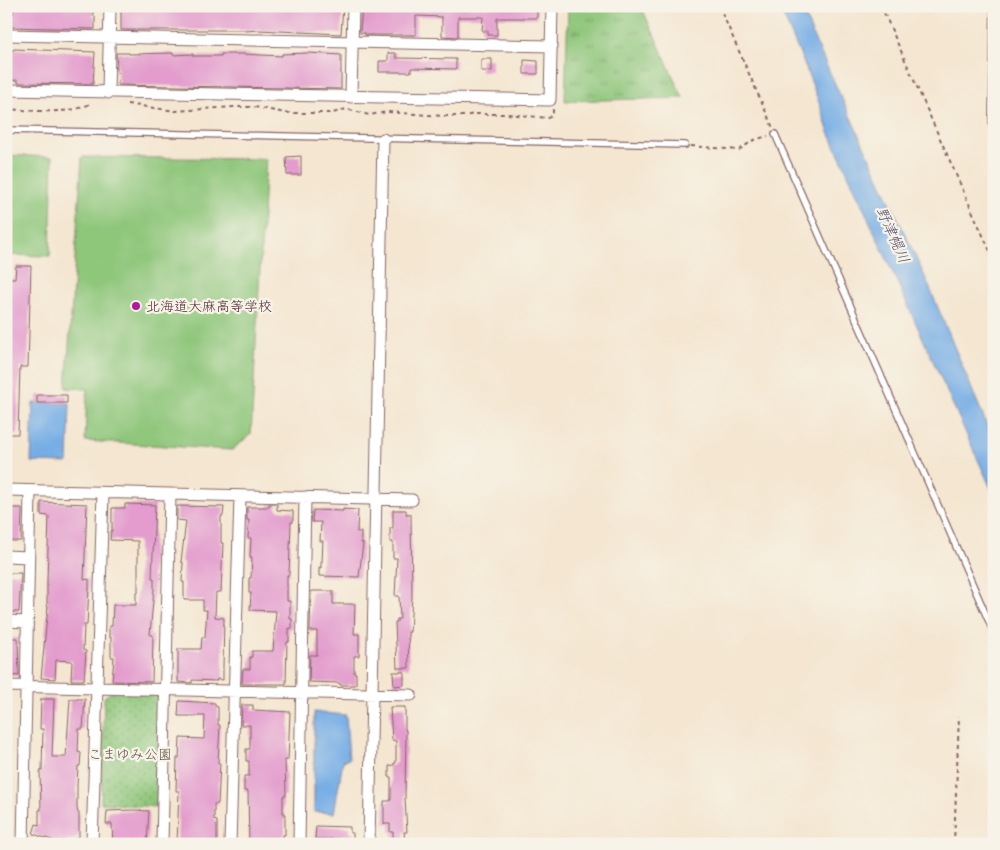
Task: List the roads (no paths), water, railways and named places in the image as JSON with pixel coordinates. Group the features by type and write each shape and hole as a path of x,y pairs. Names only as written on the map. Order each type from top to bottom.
{"street":[{"path":"108,93 110,6"},
{"path":"351,97 353,6"},
{"path":"6,90 550,100 552,6"},
{"path":"6,34 552,46"},
{"path":"369,844 383,140"},
{"path":"6,490 412,500"},
{"path":"23,844 30,491"},
{"path":"92,844 103,493"},
{"path":"162,844 170,494"},
{"path":"230,844 240,496"},
{"path":"299,844 306,497"},
{"path":"6,556 28,557"},
{"path":"6,621 26,622"},
{"path":"6,686 411,695"}],"lane":[{"path":"994,8 992,126 994,135"},
{"path":"6,130 383,140 685,145"},
{"path":"775,134 994,633"}],"water":[{"name":"野津幌川","path":"779,6 801,6 817,45 926,279 994,442 994,495 828,130 812,83"},
{"path":"33,403 70,403 68,463 31,462"},
{"path":"314,712 346,715 349,759 343,761 334,813 314,812"}],"place":[{"name":"北海道大麻高等学校","path":"136,306"}],"park label":[{"name":"こまゆみ公園","path":"130,754"}]}
